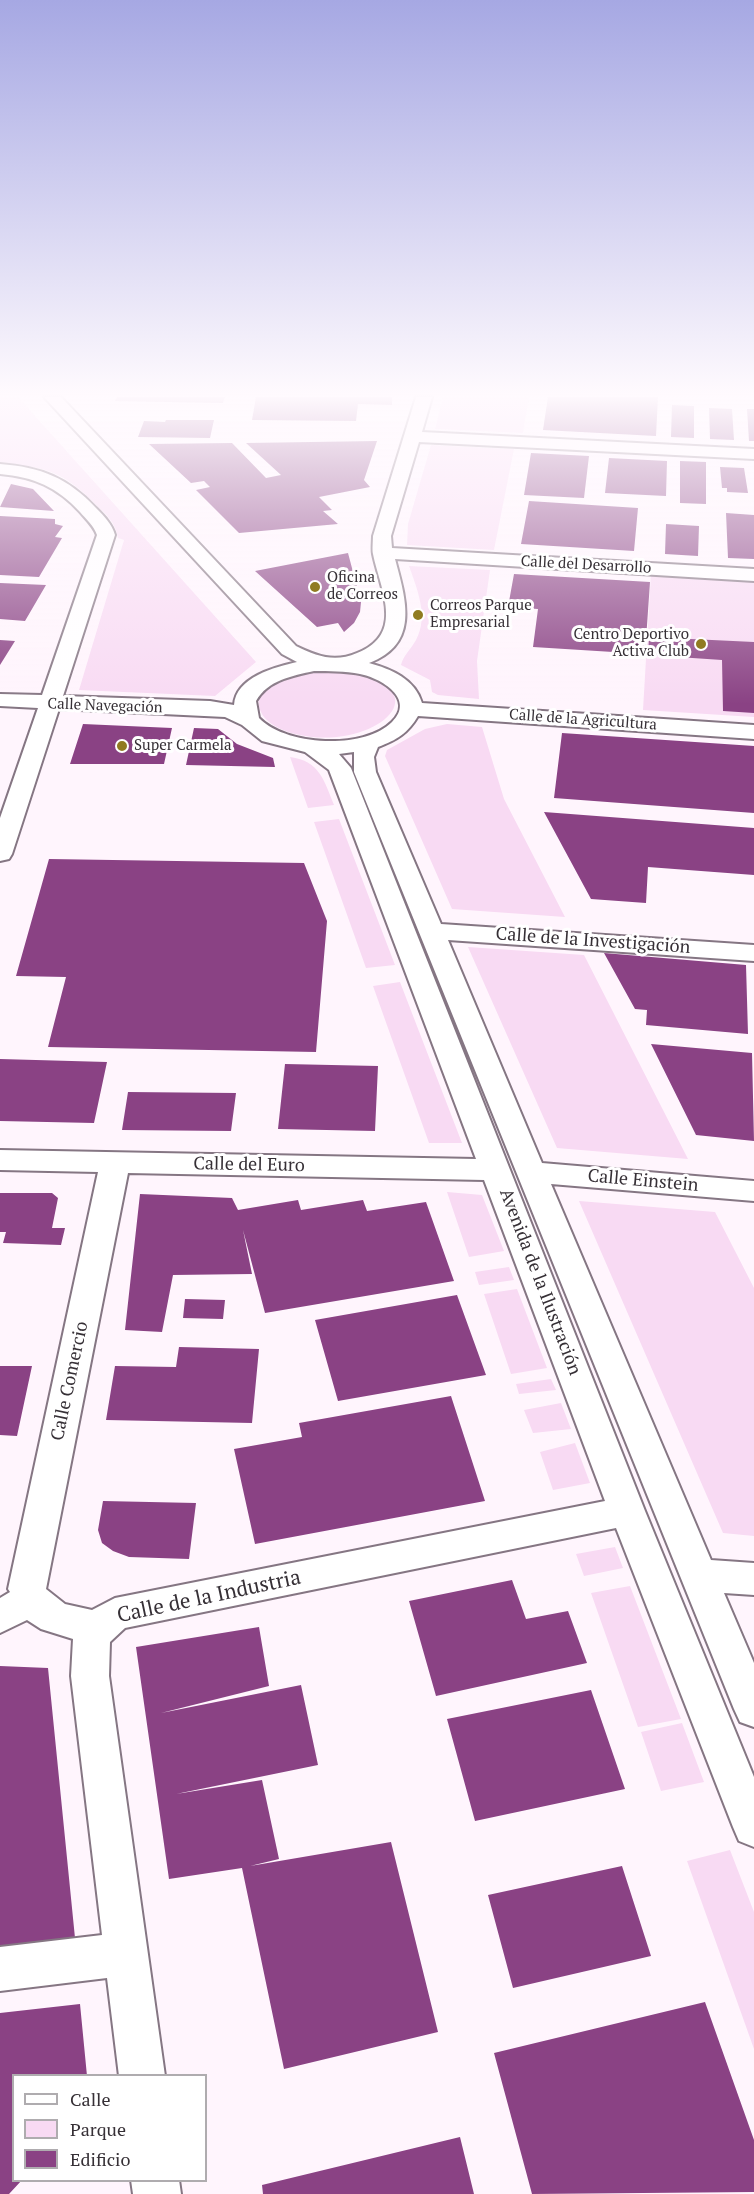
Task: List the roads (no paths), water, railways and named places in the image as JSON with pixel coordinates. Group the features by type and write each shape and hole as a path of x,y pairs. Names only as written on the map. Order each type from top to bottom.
{"street":[{"path":"0,854 106,535 104,528 78,499"},
{"path":"128,499 271,657 271,668 264,680 248,695 244,708 248,720"},
{"path":"148,499 289,650 313,662 384,675 400,684 410,698 411,709 401,726 369,742 342,747 313,748"},
{"path":"384,675 379,663 380,651 398,621 397,600 382,553 382,536 393,499"},
{"name":"Calle del Desarrollo","path":"382,553 754,575"},
{"path":"264,680 291,669 363,660 380,651"},
{"name":"Calle Navegación","path":"210,708 231,704 248,695"},
{"name":"Calle Navegación","path":"0,700 48,704 210,708 231,711 248,720 261,732 282,741 313,748"},
{"name":"Calle de la Agricultura","path":"411,709 754,732"},
{"name":"Avenida de la Ilustración","path":"369,742 363,757 365,772 754,1709"},
{"name":"Avenida de la Ilustración","path":"313,748 332,759 340,768 627,1511 754,1827"},
{"name":"Calle de la Investigación","path":"432,931 754,953"},
{"name":"Calle del Euro","path":"0,1160 497,1170"},
{"name":"Calle Comercio","path":"96,1627 61,1620 40,1610 15,1609 27,1589 115,1162"},
{"name":"Calle Einstein","path":"532,1172 754,1191"},
{"name":"Calle de la Industria","path":"142,2074 90,1676 90,1647 96,1627 115,1614 627,1511"},
{"path":"699,1575 754,1579"},
{"path":"0,1970 127,1954"}],"place":[{"name":"Oficina de Correos","path":"315,587"},
{"name":"Correos Parque Empresarial","path":"418,615"},
{"name":"Centro Deportivo Activa Club","path":"701,644"},
{"name":"Super Carmela","path":"122,746"}]}
